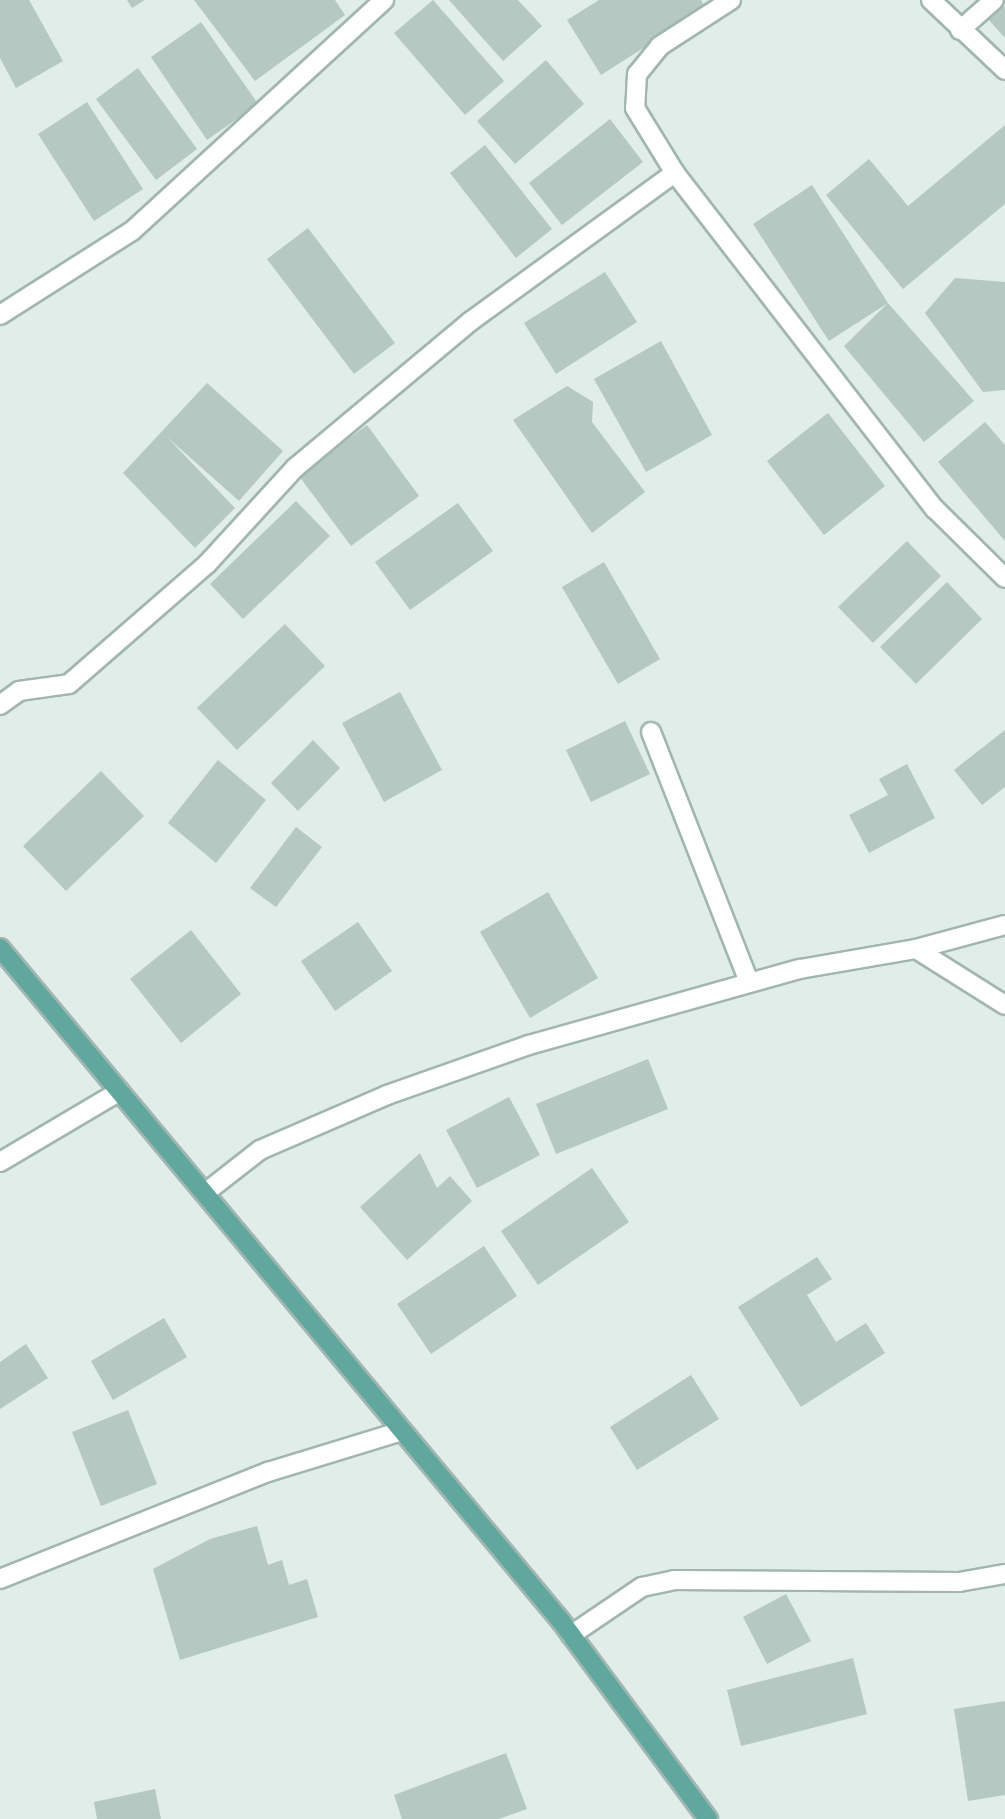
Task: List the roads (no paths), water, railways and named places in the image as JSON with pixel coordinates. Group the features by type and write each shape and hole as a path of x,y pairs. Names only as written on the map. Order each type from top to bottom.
{"main road":[{"path":"0,948 572,1635 708,1819"}],"street":[{"path":"0,315 132,231 384,0"},
{"path":"731,0 660,46 637,74 635,108 675,173 935,509 1005,578"},
{"path":"931,0 960,30 1005,70"},
{"path":"960,30 994,0"},
{"path":"0,705 19,691 69,684 207,564 295,468 471,321 675,173"},
{"path":"651,732 749,982"},
{"path":"205,1193 260,1150 387,1095 529,1045 749,982 916,949 1005,925"},
{"path":"916,949 1005,1005"},
{"path":"0,1162 120,1091"},
{"path":"0,1579 268,1472 402,1431"},
{"path":"572,1635 642,1587 674,1580 959,1582 1005,1574"}]}
